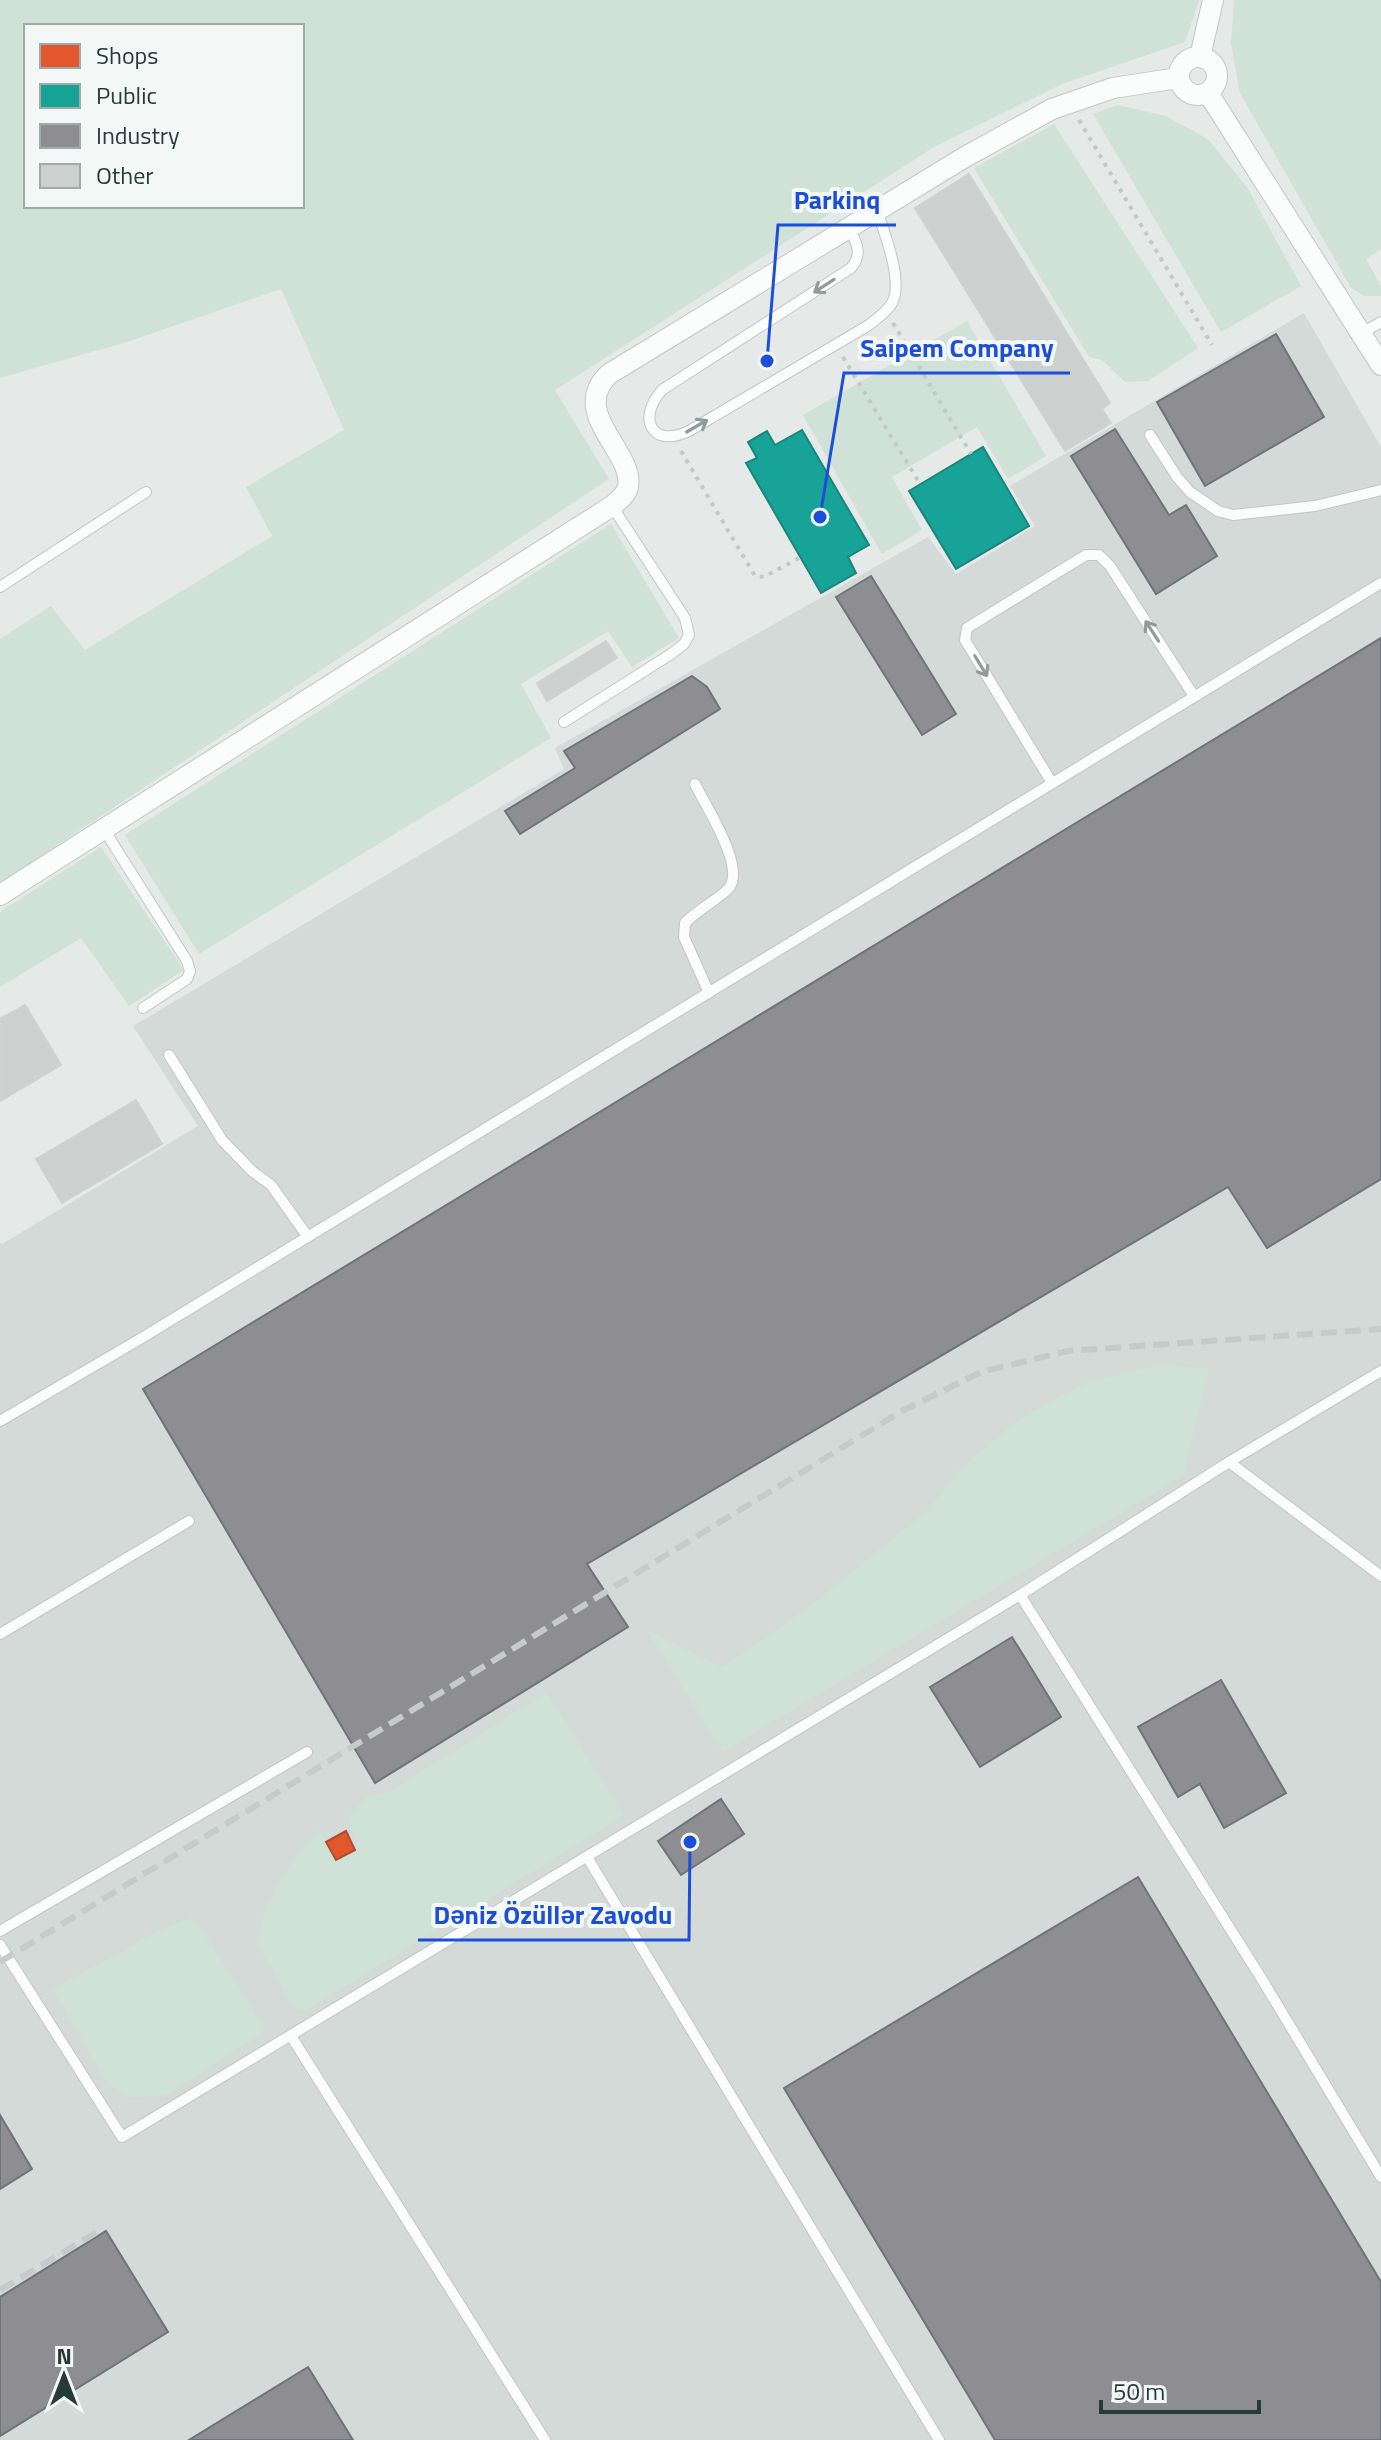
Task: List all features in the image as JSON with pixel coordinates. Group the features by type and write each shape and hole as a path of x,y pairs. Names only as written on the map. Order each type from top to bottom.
{"street":[{"path":"1200,57 1213,0"},
{"path":"1200,57 1208,59 1216,72 1214,87 1208,93 1193,95 1180,85 1178,78 1184,62 1200,57"},
{"path":"0,895 612,506 629,485 626,471 599,416 594,395 598,384 609,374 965,157 1069,102 1113,88 1178,78"},
{"path":"1208,93 1381,365"}],"lane":[{"path":"849,228 859,247 858,260 851,268 662,390 651,402 649,426 659,435 674,438 836,345 886,311 893,302 896,285 892,258 877,210"},
{"path":"1362,333 1381,322"},
{"path":"1150,435 1190,492 1218,511 1233,515 1315,506 1381,490"},
{"path":"0,587 146,492"},
{"path":"564,722 671,654 684,644 689,635 685,618 612,506"},
{"path":"1052,783 965,640 967,628 983,616 1086,555 1099,555 1110,566 1194,696"},
{"path":"0,1421 308,1237 1381,583"},
{"path":"695,784 730,854 733,877 729,887 698,909 685,923 684,937 709,993"},
{"path":"103,828 187,961 190,971 187,979 143,1008"},
{"path":"169,1055 222,1140 252,1171 271,1185 308,1237"},
{"path":"0,1945 122,2137 1020,1595 1229,1462 1381,1371"},
{"path":"1229,1462 1381,1576"},
{"path":"0,1634 189,1521"},
{"path":"1020,1595 1263,1981 1381,2177"},
{"path":"0,1931 307,1752"},
{"path":"587,1857 939,2440"},
{"path":"291,2036 545,2440"}],"path":[{"path":"1069,102 1212,345"},
{"path":"886,311 971,454"},
{"path":"836,345 920,484"},
{"path":"674,438 755,576 764,577 801,557"}],"shaded area":[{"path":"1304,313 1381,447 1381,2440 0,2440 0,1243 198,1126 133,1026 564,769 555,748 928,537 956,574 1035,526 1010,486"}],"green space":[{"path":"0,0 1199,0 1185,42 1062,84 934,147 555,390 609,479 0,883 0,639 51,606 85,650 272,536 246,487 344,430 281,289 127,342 0,378"},
{"path":"1234,0 1381,0 1381,249 1366,259 1381,286 1381,296 1365,296 1351,288 1240,93 1231,43"},
{"path":"1118,105 1166,116 1209,140 1248,189 1301,286 1221,332 1093,114"},
{"path":"1054,124 1198,348 1148,381 1125,382 1102,360 1089,357 974,168"},
{"path":"967,321 1046,456 1008,479 977,427 892,477 922,530 882,554 803,415"},
{"path":"611,524 679,638 632,667 608,631 521,684 551,738 199,954 125,835"},
{"path":"101,847 184,970 129,1006 81,938 0,987 0,912"},
{"path":"1160,1364 1209,1369 1184,1475 723,1752 647,1630 722,1667 811,1605 930,1508 961,1468 1022,1417 1088,1382"},
{"path":"547,1692 624,1816 305,2011 295,2009 257,1943 272,1896 299,1854 320,1829 336,1860 359,1846 348,1818 368,1796 389,1792"},
{"path":"191,1917 266,2031 166,2095 127,2098 105,2080 53,1989 154,1933"}],"building: Shops":[{"path":"346,1831 355,1850 336,1860 326,1842"}],"building: Public":[{"path":"802,430 869,545 848,557 856,573 821,593 746,463 757,458 748,442 767,431 775,445"},
{"path":"983,447 1029,526 956,569 909,491"}],"building: Industry":[{"path":"1276,334 1324,417 1205,486 1157,402"},
{"path":"1115,429 1169,515 1186,505 1217,556 1156,594 1071,456"},
{"path":"871,576 956,714 922,735 836,597"},
{"path":"1381,638 1381,1179 1267,1248 1228,1187 587,1564 628,1627 375,1783 143,1389"},
{"path":"692,676 707,687 720,709 520,834 505,811 575,768 564,751"},
{"path":"1012,1637 1061,1717 980,1767 930,1687"},
{"path":"1221,1680 1286,1793 1224,1828 1200,1784 1178,1797 1138,1727"},
{"path":"721,1799 744,1834 681,1875 658,1841"},
{"path":"1138,1877 1381,2282 1381,2440 995,2440 784,2088"},
{"path":"0,2115 32,2169 0,2189"},
{"path":"106,2231 168,2332 0,2436 0,2297"},
{"path":"308,2367 353,2440 189,2440"}],"building: Other":[{"path":"969,174 1110,403 1102,409 1111,423 1065,451 915,208"},
{"path":"606,641 617,658 547,701 537,683"},
{"path":"25,1005 61,1065 0,1101 0,1019"},
{"path":"136,1100 162,1144 62,1203 36,1159"}],"railway":[{"path":"0,1962 902,1411 981,1372 1068,1351 1381,1329"},
{"path":"0,2290 99,2231"}],"place":[{"name":"Parkinq","path":"767,361"},
{"name":"Saipem Company","path":"820,517"},
{"name":"Dəniz Özüllər Zavodu","path":"690,1842"}]}
